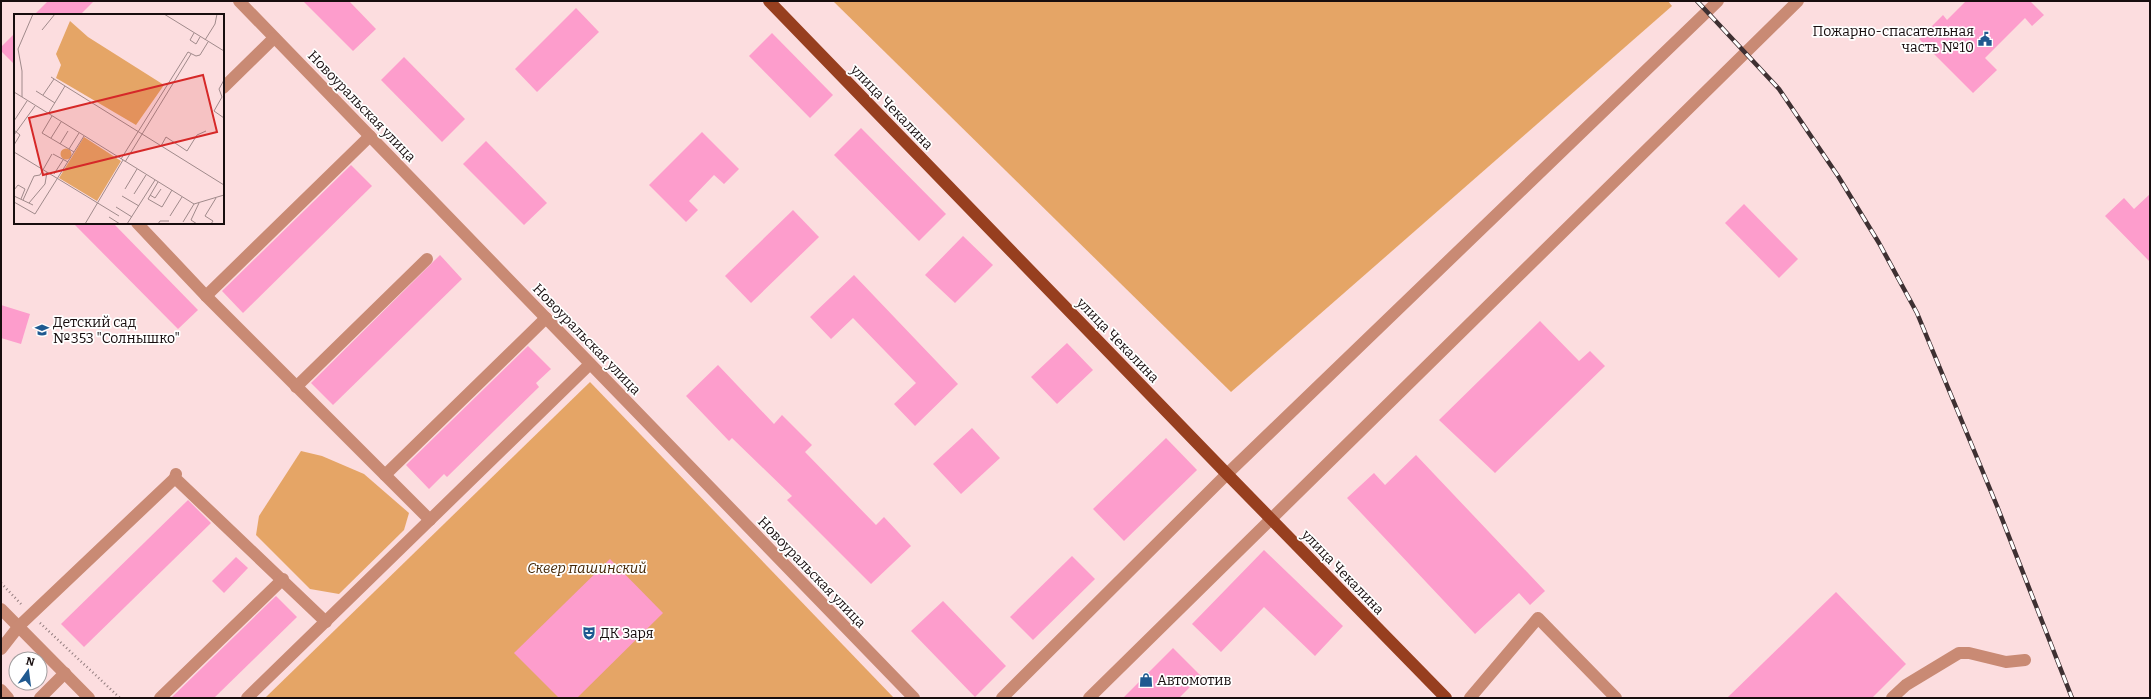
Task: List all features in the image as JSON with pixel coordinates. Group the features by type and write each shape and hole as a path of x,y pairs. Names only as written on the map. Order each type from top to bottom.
{"main road":[{"name":"улица Чекалина","path":"769,1 1446,698"}],"street":[{"path":"1002,698 1227,474 1718,1"},
{"path":"1089,698 1798,1"},
{"name":"Новоуральская улица","path":"244,3 274,38 914,698"},
{"path":"224,87 274,38"},
{"path":"206,296 370,136"},
{"path":"138,224 206,296 430,520"},
{"path":"296,386 427,259"},
{"path":"385,475 546,318"},
{"path":"247,698 590,364"},
{"path":"1,649 19,626 175,476 326,622"},
{"path":"160,698 283,579"},
{"path":"1,609 88,698"},
{"path":"1470,698 1538,618 1616,698"},
{"path":"1892,698 1906,685 1958,653 1969,653 2006,662 2025,660"},
{"path":"40,698 65,673"},
{"path":"1,690 8,698"}],"path":[{"path":"1,583 32,615 120,698"}],"green space":[{"path":"833,1 1668,1 1672,6 1231,392"},
{"name":"Сквер пашинский","path":"590,382 894,698 265,698"},
{"path":"301,451 322,456 364,474 409,513 404,530 339,594 310,589 256,535 259,516"}],"building":[{"path":"48,1 94,1 81,14 35,14"},
{"path":"303,1 349,1 376,29 353,51"},
{"path":"1966,1 2030,1 2044,15 2032,26 2025,18 1985,58 1997,70 1973,93 1919,39 1943,15 1947,20"},
{"path":"576,8 599,32 537,92 515,69"},
{"path":"772,33 833,95 810,118 749,56"},
{"path":"14,34 14,64 1,51 1,47"},
{"path":"404,57 465,119 442,142 381,80"},
{"path":"861,128 946,214 919,241 834,155"},
{"path":"702,132 739,169 724,184 714,175 689,201 698,210 686,222 649,185"},
{"path":"486,141 547,203 524,225 463,164"},
{"path":"351,165 372,186 243,313 222,291"},
{"path":"2150,194 2150,262 2105,216 2124,198 2134,209"},
{"path":"1744,204 1798,259 1779,278 1725,223"},
{"path":"793,210 819,237 751,303 725,276"},
{"path":"74,224 114,224 198,310 178,329"},
{"path":"963,236 993,265 955,303 925,275"},
{"path":"440,255 462,279 333,405 311,383"},
{"path":"854,275 958,384 915,426 894,404 916,383 853,318 831,339 810,317"},
{"path":"1,305 30,314 21,344 1,338"},
{"path":"1540,321 1579,361 1590,351 1605,366 1495,473 1439,420"},
{"path":"1067,343 1093,370 1057,404 1031,377"},
{"path":"528,346 551,369 536,383 539,387 447,477 444,474 429,489 406,465"},
{"path":"718,365 774,424 782,415 812,445 805,452 876,525 884,517 911,546 871,584 787,500 792,496 732,438 729,441 686,396"},
{"path":"972,428 1000,458 961,494 933,464"},
{"path":"1166,438 1197,470 1124,541 1093,509"},
{"path":"1416,455 1545,591 1530,605 1519,593 1475,634 1347,498 1374,473 1385,485"},
{"path":"188,500 211,523 84,647 61,624"},
{"path":"1264,550 1343,626 1315,656 1264,607 1221,652 1192,624"},
{"path":"1072,556 1095,579 1033,640 1010,617"},
{"path":"236,557 248,568 224,593 212,581"},
{"name":"ДК Заря","path":"610,559 663,613 577,698 559,698 514,653"},
{"path":"1836,592 1906,664 1872,698 1727,698"},
{"path":"276,596 297,617 214,698 171,698"},
{"path":"943,601 1006,666 975,697 911,631"},
{"path":"1173,648 1201,676 1179,698 1123,698"}],"railway":[{"path":"1697,1 1779,89 1838,176 1879,243 1917,313 1997,506 2072,698"}],"place":[{"name":"Пожарно-спасательная часть №10","path":"1985,39"},
{"name":"Детский сад №353 \"Солнышко\"","path":"42,330"},
{"name":"ДК Заря","path":"589,633"},
{"name":"Автомотив","path":"1146,680"}]}
